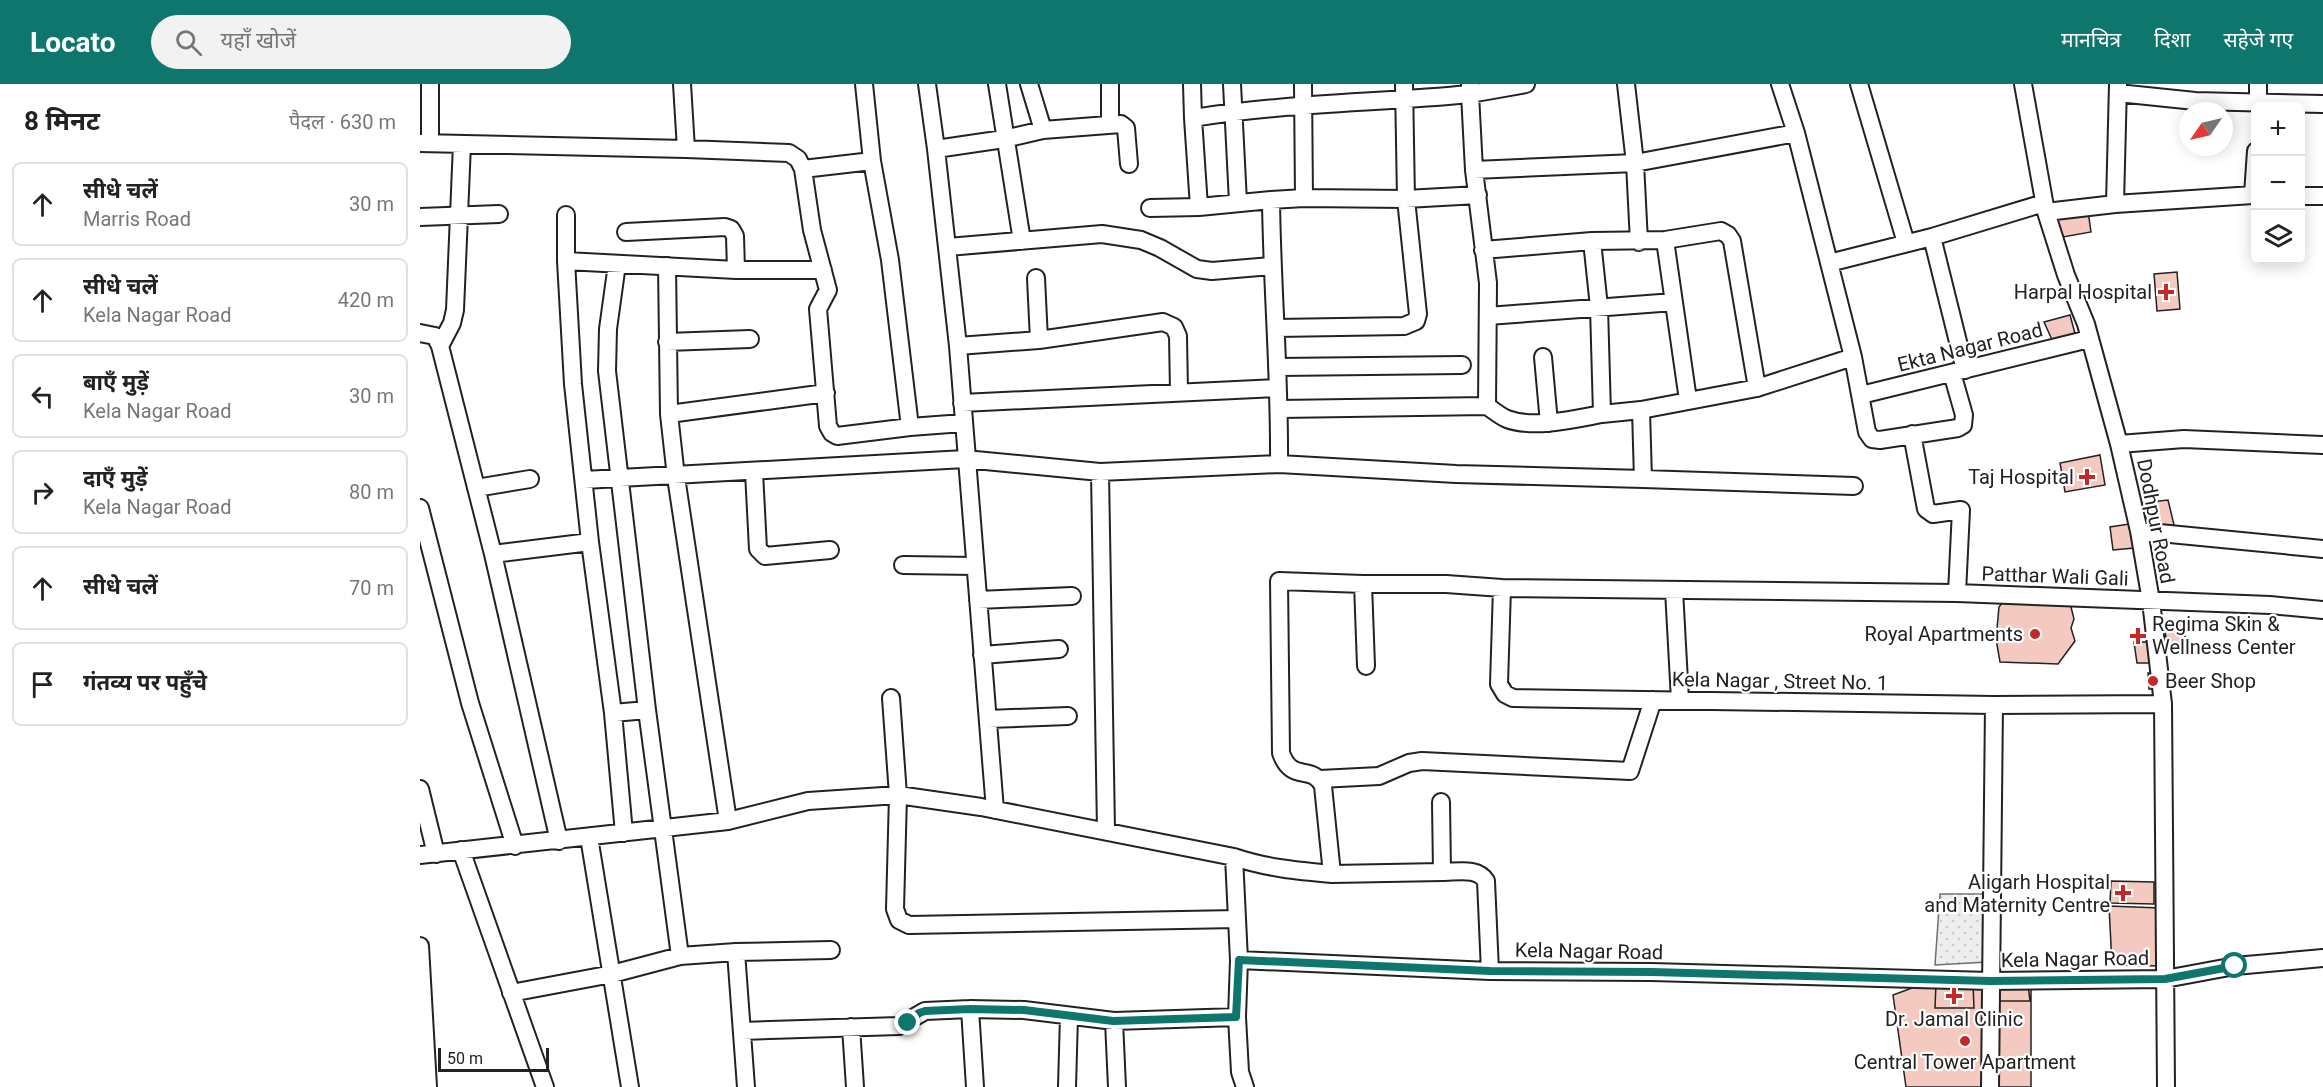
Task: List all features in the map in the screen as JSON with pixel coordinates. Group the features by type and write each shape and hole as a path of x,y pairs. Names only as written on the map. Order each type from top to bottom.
{"street":[{"path":"430,84 425,143 789,153 798,159 803,170 812,230 828,290 818,309 828,426 832,434 837,436 963,423"},
{"path":"682,84 686,149"},
{"path":"864,84 872,161 890,260 910,427"},
{"path":"927,84 958,346 965,459 995,810"},
{"path":"997,84 1022,241"},
{"path":"1029,84 1043,130"},
{"path":"1110,84 1110,124"},
{"path":"1192,84 1199,207"},
{"path":"1232,84 1238,202"},
{"path":"1303,84 1304,198"},
{"path":"1193,118 1234,111 1404,92 1526,84"},
{"path":"1626,84 1635,163 1639,242"},
{"path":"1780,84 1796,133 1852,357 1867,432 1872,438 1880,440 1958,428 1963,425 1959,371 1932,237"},
{"path":"1859,84 1906,243"},
{"name":"Dodhpur Road","path":"2023,84 2045,208 2066,275 2086,324 2119,444 2139,531 2151,600 2163,704 2166,1087"},
{"path":"2195,84 2195,101"},
{"path":"2258,84 2258,102"},
{"path":"1470,89 1474,170 1488,283 1487,406"},
{"path":"2115,204 2118,89 2195,101 2251,105"},
{"path":"1276,328 1404,326 1416,321 1418,314 1406,199 1404,92"},
{"path":"2305,104 2323,104"},
{"path":"936,148 1004,139 1043,130 1121,124 1126,128 1129,164"},
{"path":"1474,170 1635,163 1796,133"},
{"path":"440,346 452,323 454,310 462,144"},
{"path":"803,170 872,161"},
{"path":"1150,208 1199,207 1304,198 1406,199 1478,195"},
{"path":"1828,263 2045,208 2251,195"},
{"path":"2305,196 2323,196"},
{"path":"1270,200 1271,266 1280,409 1279,464"},
{"path":"420,217 499,214"},
{"path":"566,214 566,261 573,384 590,542 613,713 624,833"},
{"path":"626,232 725,227 731,229 735,236 736,270"},
{"path":"1483,250 1592,241 1665,240 1721,231 1732,241 1757,388"},
{"path":"948,247 1102,234 1125,236 1160,248 1197,269 1212,271 1271,266"},
{"path":"1665,240 1688,400"},
{"path":"1592,241 1599,307 1602,414"},
{"path":"566,261 736,270 823,270"},
{"path":"617,264 608,329 607,371 647,710 680,956"},
{"path":"667,267 669,414 676,477 728,821"},
{"path":"1036,278 1039,340"},
{"path":"1488,316 1674,302"},
{"path":"958,346 1039,340 1163,322 1174,327 1178,336 1179,392"},
{"path":"420,333 435,336 440,346 494,554 559,841"},
{"path":"667,342 750,339"},
{"name":"Ekta Nagar Road","path":"1861,395 2089,339"},
{"path":"1543,357 1549,423"},
{"path":"1280,409 1487,406 1507,419 1549,423 1641,410 1757,388 1852,357"},
{"path":"1278,367 1462,365"},
{"path":"962,402 1277,388"},
{"path":"669,414 826,393"},
{"path":"1641,410 1643,479"},
{"path":"1911,434 1926,509 1933,514 1961,510 1958,593"},
{"path":"2119,444 2184,439 2323,445"},
{"path":"584,480 676,477 965,459 1100,472 1279,464 1456,474 1854,486"},
{"path":"754,472 758,549 761,554 765,556 830,550"},
{"path":"1100,472 1106,831"},
{"path":"476,488 530,479"},
{"path":"420,508 470,704 515,846"},
{"path":"2139,531 2323,549"},
{"path":"494,554 590,542"},
{"path":"903,565 975,566"},
{"name":"Patthar Wali Gali","path":"1320,779 1315,775 1291,770 1284,762 1281,753 1279,581 1446,584 1502,588 1958,593 2271,605 2323,610"},
{"path":"1363,584 1366,666"},
{"name":"Kela Nagar , Street No. 1","path":"1502,588 1499,684 1504,694 1513,698 1994,705 2163,704"},
{"path":"1674,590 1680,700"},
{"path":"978,600 1072,596"},
{"path":"982,655 1059,649"},
{"path":"891,698 898,795 895,909 899,920 909,925 1237,919"},
{"path":"1332,874 1323,786 1320,779 1379,776 1409,763 1422,761 1630,771 1653,700"},
{"path":"1990,1087 1994,705"},
{"path":"613,713 647,710"},
{"path":"987,718 1068,716"},
{"path":"420,789 428,854 728,821 808,801 898,795 1106,831 1234,857 1254,864 1297,871 1332,874 1476,872 1483,875 1486,881 1490,971"},
{"path":"1441,802 1442,872"},
{"path":"589,837 630,1087"},
{"path":"461,850 545,1087"},
{"path":"1234,857 1239,960 1236,1017 1240,1072 1245,1087"},
{"path":"420,946 428,1087"},
{"path":"511,993 612,974 680,956 831,950"},
{"path":"736,952 746,1087"},
{"name":"Kela Nagar Road","path":"1239,960 1490,971 1652,972 1990,981 2165,979 2235,966 2323,958"},
{"path":"742,1031 900,1026 925,1011 970,1009 1024,1010 1113,1021 1236,1017"},
{"path":"970,1009 975,1087"},
{"path":"1067,1087 1069,1016"},
{"path":"1113,1021 1117,1087"},
{"path":"851,1027 855,1087"}],"shaded area":[{"path":"1940,894 1989,894 1987,962 1935,965"}],"building":[{"path":"2088,211 2091,232 2063,237 2056,216"},
{"path":"2177,272 2180,309 2157,311 2154,274"},
{"path":"2070,315 2076,337 2053,342 2044,322"},
{"path":"2100,455 2105,485 2065,492 2060,463"},
{"path":"2168,500 2175,529 2148,526 2141,503"},
{"path":"2129,524 2134,548 2113,550 2110,527"},
{"name":"Royal Apartments","path":"2005,599 2064,602 2071,607 2074,619 2071,628 2075,641 2058,664 2000,662 1996,639 1999,607"},
{"path":"2181,622 2187,644 2168,645 2163,625"},
{"path":"2134,642 2154,642 2156,663 2137,663"},
{"name":"Beer Shop","path":"2148,673 2158,674 2159,689 2149,689"},
{"path":"2111,881 2154,882 2154,904 2110,903"},
{"path":"2109,906 2160,908 2160,966 2112,965"},
{"name":"Dr. Jamal Clinic","path":"1936,983 1973,984 1974,1008 1935,1008"},
{"name":"Central Tower Apartment","path":"1920,985 2031,985 2031,1087 1906,1087 1893,995"},
{"path":"1991,985 2028,985 2030,1001 1991,1001"}],"place":[{"name":"Harpal Hospital","path":"2166,292"},
{"name":"Taj Hospital","path":"2087,477"},
{"name":"Royal Apartments","path":"2035,634"},
{"name":"Regima Skin & Wellness Center","path":"2138,636"},
{"name":"Beer Shop","path":"2153,681"},
{"name":"Aligarh Hospital and Maternity Centre","path":"2123,893"},
{"name":"Dr. Jamal Clinic","path":"1954,996"},
{"name":"Central Tower Apartment","path":"1965,1041"}],"route":[{"path":"908,1023 919,1013 925,1011 970,1009 1024,1010 1113,1021 1236,1017 1239,960 1490,971 1652,972 1990,981 2165,979 2235,966"}]}
